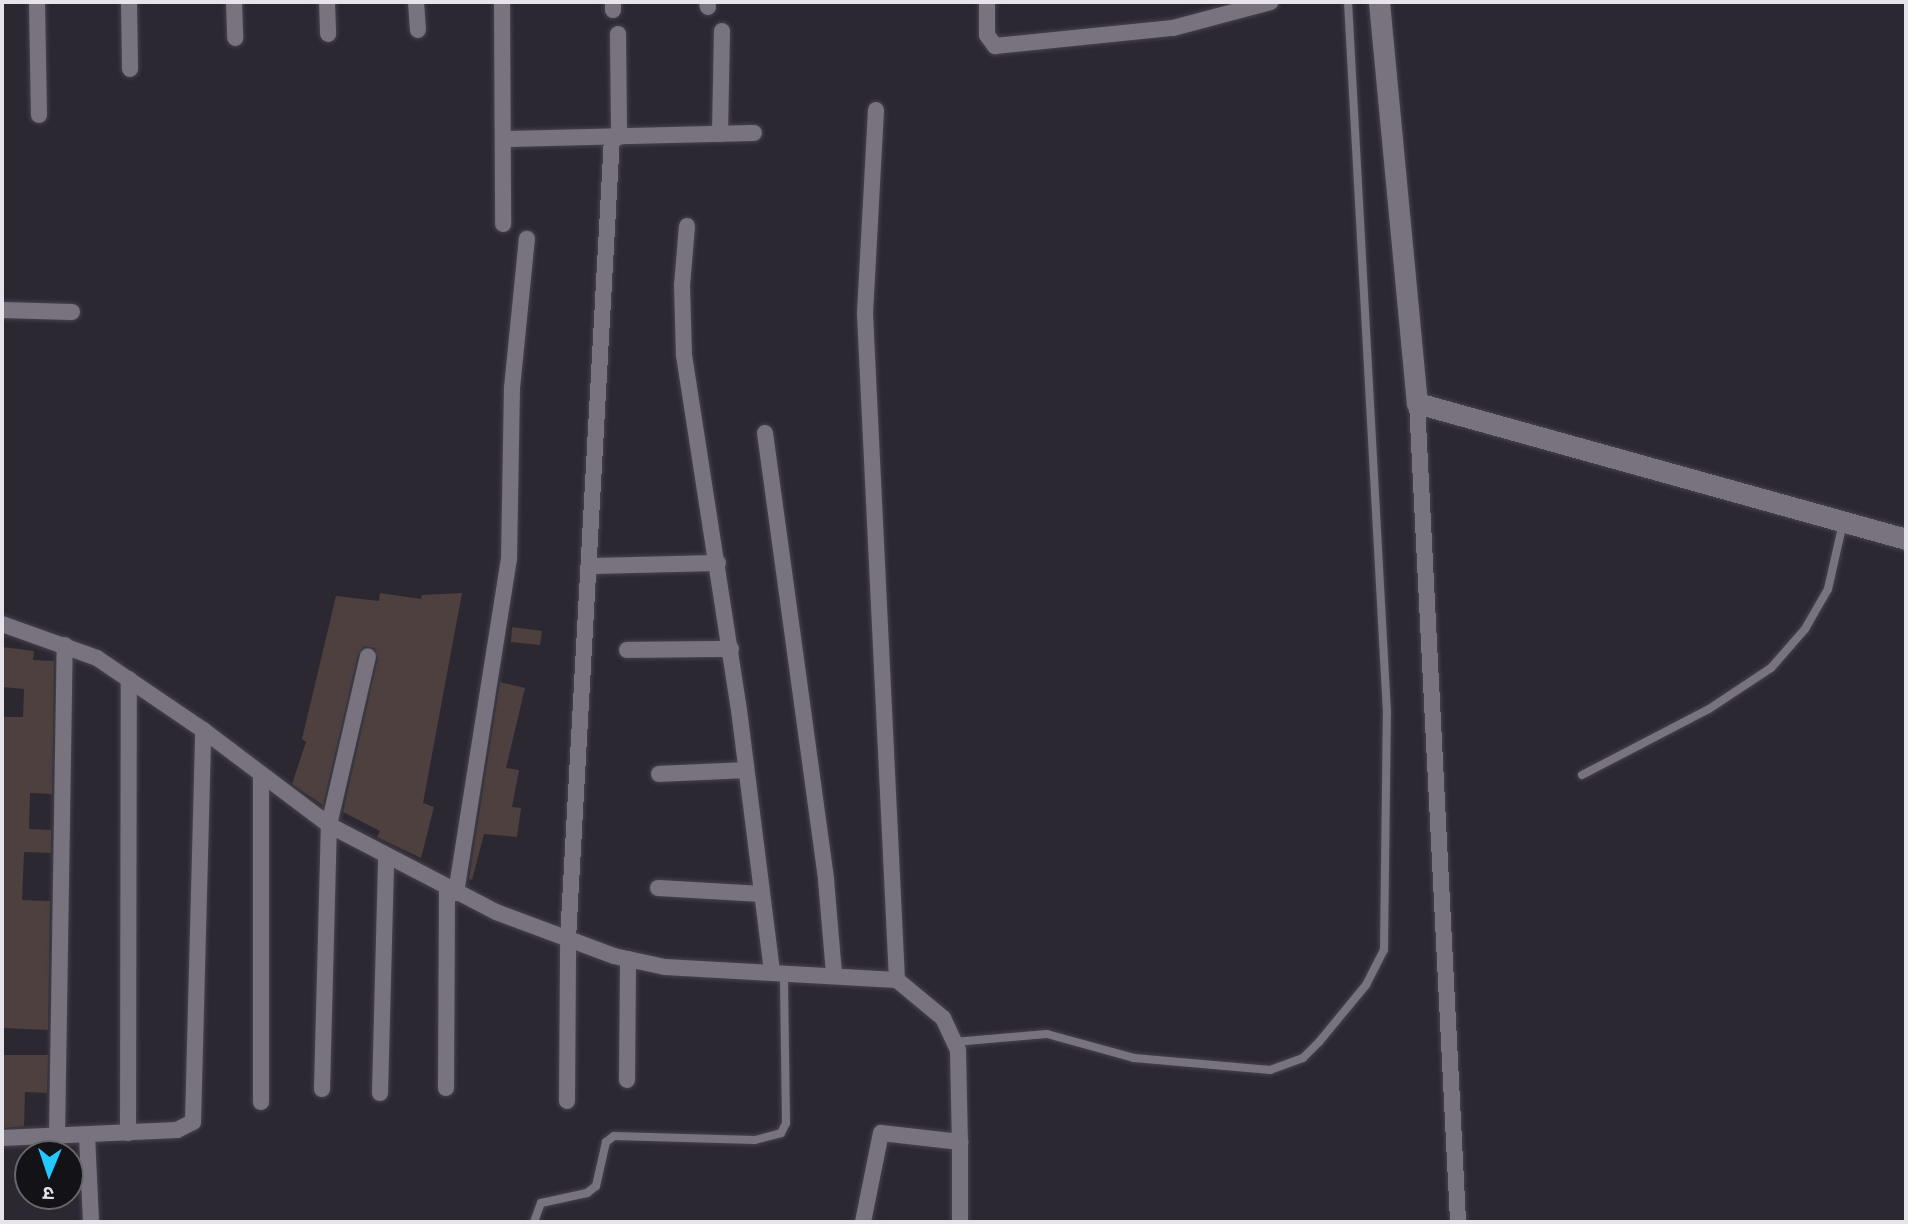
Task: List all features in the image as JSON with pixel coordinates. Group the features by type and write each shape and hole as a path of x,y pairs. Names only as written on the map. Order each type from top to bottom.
{"street":[{"path":"37,2 39,115"},
{"path":"129,2 130,69"},
{"path":"234,2 235,38"},
{"path":"327,2 328,34"},
{"path":"416,2 418,30"},
{"path":"502,2 506,139 503,224"},
{"path":"987,2 987,35 995,46 1173,28 1271,2"},
{"path":"1379,2 1417,403 1458,1222"},
{"path":"720,134 722,31"},
{"path":"567,1101 568,939 615,138 618,34"},
{"path":"876,110 865,314 897,980"},
{"path":"506,139 754,133"},
{"path":"687,226 682,285 684,355 731,649 762,894 778,972"},
{"path":"446,1088 451,892 509,559 512,388 527,239"},
{"path":"2,310 72,312"},
{"path":"1417,403 1906,539"},
{"path":"765,433 814,787 834,974"},
{"path":"591,566 718,563"},
{"path":"2,624 65,645 129,679 203,730 261,777 329,825 451,892 568,939 628,959 705,971 834,974 897,980 943,1018 954,1042 960,1142 960,1222"},
{"path":"57,1136 65,645"},
{"path":"627,650 731,649"},
{"path":"322,1089 329,825 368,656"},
{"path":"128,1133 129,679"},
{"path":"2,1138 87,1136 187,1128 196,1112 203,730"},
{"path":"659,774 746,770"},
{"path":"261,777 261,1102"},
{"path":"380,1093 386,856"},
{"path":"658,888 762,894"},
{"path":"627,1080 628,959"},
{"path":"863,1222 881,1133 960,1142"},
{"path":"87,1136 90,1222"}],"lane":[{"path":"954,1042 1047,1034 1134,1058 1270,1070 1303,1058 1319,1042 1366,985 1384,950 1387,713 1348,2"},
{"path":"1582,775 1709,709 1771,668 1805,629 1829,589 1843,523"},
{"path":"534,1222 541,1203 587,1193 596,1186 607,1142 614,1136 755,1140 781,1133 786,1123 778,972"}],"building":[{"path":"380,593 421,599 422,595 462,593 423,803 434,807 421,858 377,837 380,831 343,812 378,658 375,648 364,646 358,654 323,805 292,784 306,742 302,739 336,596 379,601"},
{"path":"512,627 542,631 540,645 511,642"},
{"path":"2,647 34,651 33,660 54,661 52,794 30,793 29,829 51,830 51,853 24,852 22,900 50,901 48,1030 2,1028 2,717 23,717 24,689 2,687"},
{"path":"500,682 525,688 506,768 519,770 512,807 521,808 517,837 484,834 472,880 469,879"},
{"path":"2,1055 48,1055 47,1093 25,1092 24,1126 2,1128"}]}
